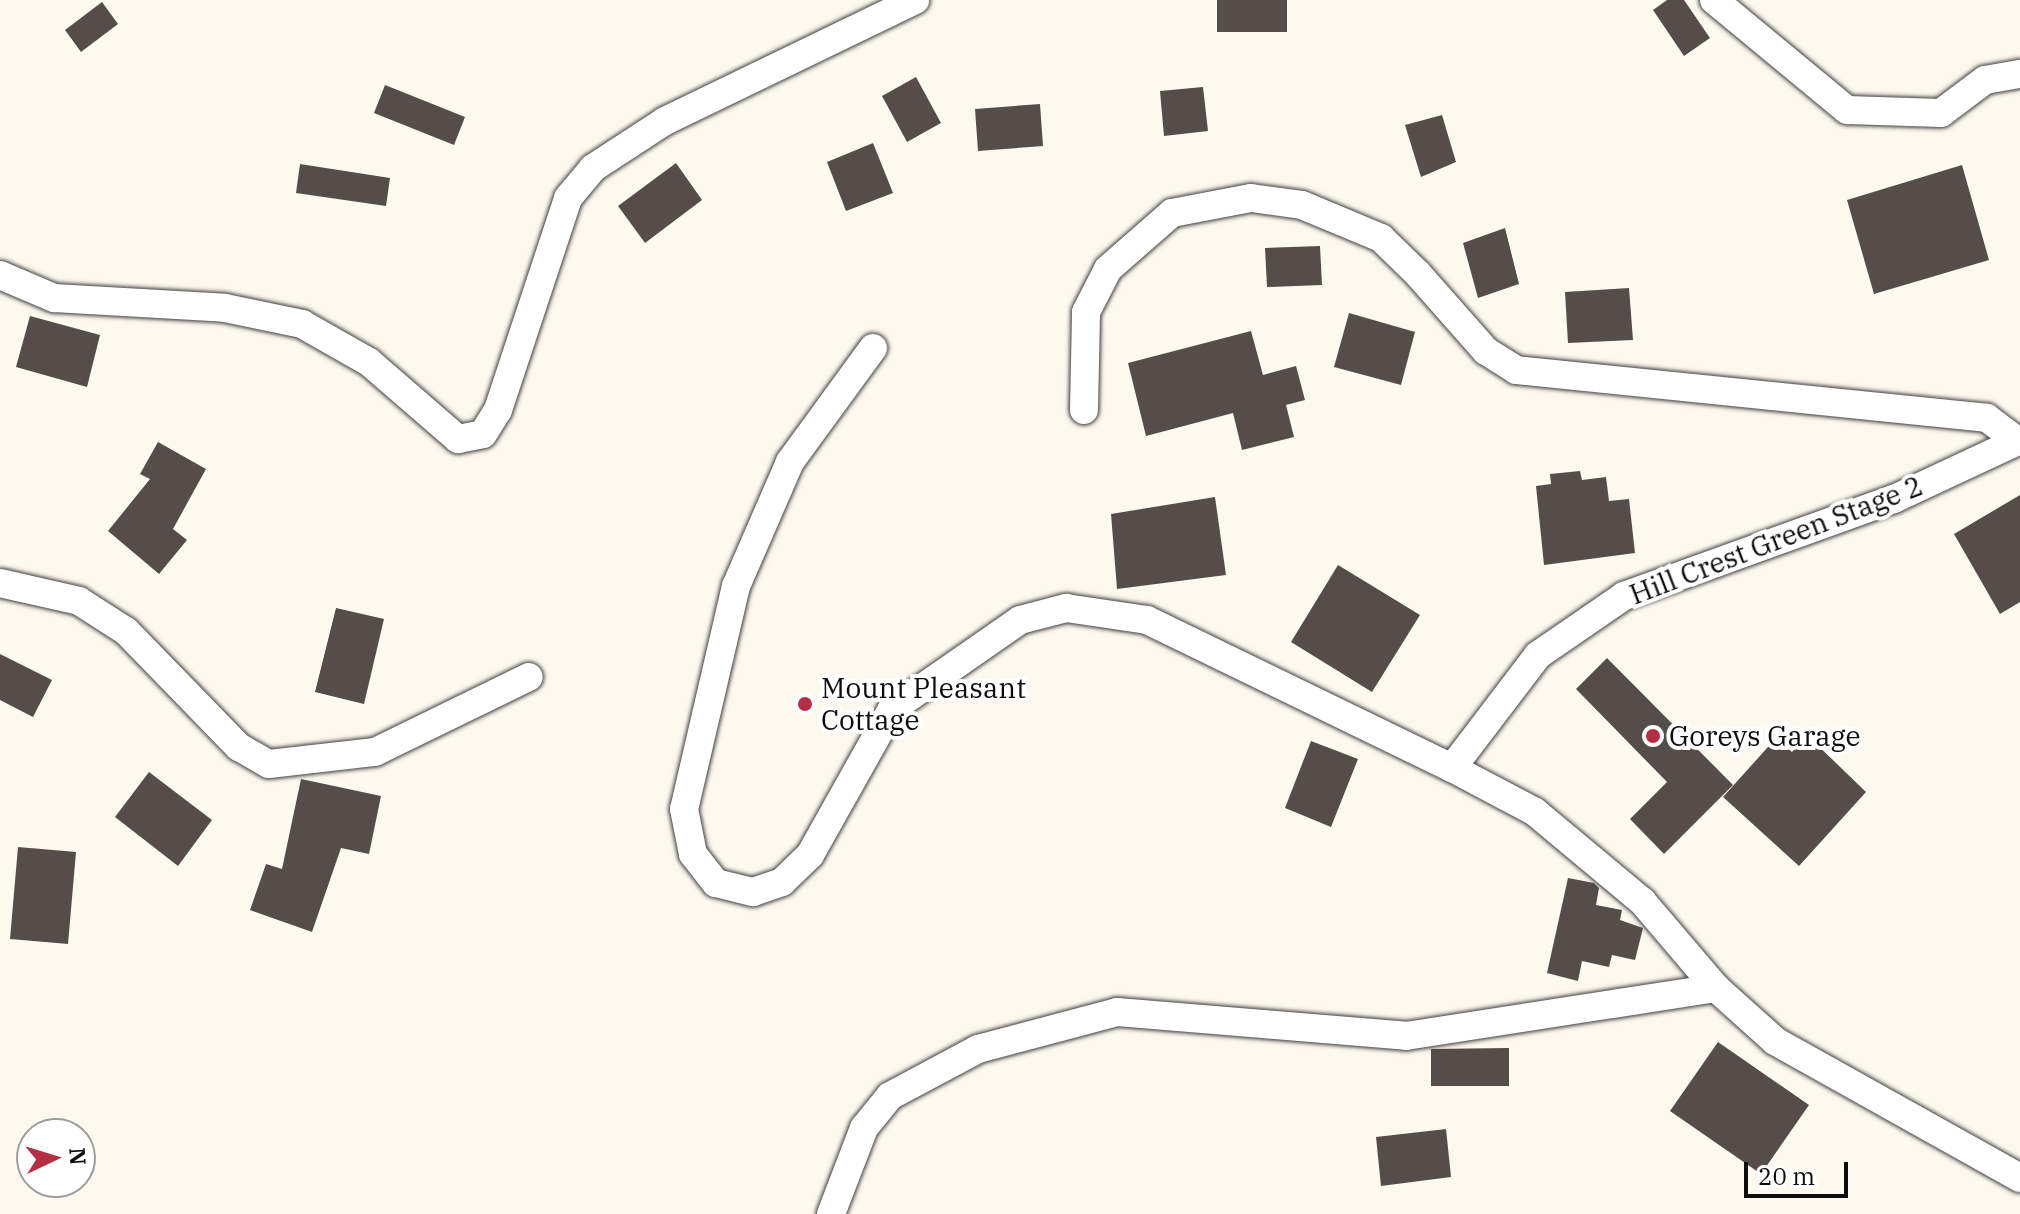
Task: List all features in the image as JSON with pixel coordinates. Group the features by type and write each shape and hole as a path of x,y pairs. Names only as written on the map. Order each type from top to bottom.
{"street":[{"path":"0,275 54,298 225,308 302,324 369,362 458,439 483,434 498,410 568,198 593,168 665,121 915,0"},
{"path":"1714,0 1847,110 1941,113 1985,80 2020,74"},
{"path":"1084,410 1086,312 1108,269 1172,213 1251,198 1302,205 1381,238 1486,351 1516,370 1987,418 2019,441"},
{"path":"873,348 790,462 736,586 684,809 693,854 716,883 753,892 782,882 810,855 892,709 1020,620 1066,608 1147,620 1452,768 1535,812 1642,901 1716,988 1775,1041 2020,1178"},
{"name":"Hill Crest Green Stage 2","path":"1452,768 1538,655 1624,596 1894,499 2019,441"},
{"path":"0,583 79,601 126,631 239,747 269,764 375,752 529,677"},
{"path":"831,1214 864,1128 890,1096 978,1049 1117,1012 1406,1036 1716,988"}],"building":[{"path":"1217,0 1287,0 1287,32 1217,32"},
{"path":"1667,0 1684,0 1710,38 1684,56 1653,10"},
{"path":"102,2 118,24 81,52 65,30"},
{"path":"916,77 941,123 907,142 882,96"},
{"path":"385,85 465,117 454,145 374,113"},
{"path":"1203,87 1208,131 1164,136 1160,91"},
{"path":"1040,104 1043,146 978,151 975,109"},
{"path":"1442,115 1456,162 1421,177 1405,125"},
{"path":"873,143 893,193 846,211 827,162"},
{"path":"676,163 702,200 645,243 618,206"},
{"path":"300,164 390,178 386,206 296,193"},
{"path":"1962,165 1989,260 1874,294 1847,200"},
{"path":"1505,228 1519,284 1478,298 1463,243"},
{"path":"1320,246 1322,285 1267,287 1265,248"},
{"path":"1629,288 1633,340 1568,343 1565,292"},
{"path":"1349,313 1415,332 1401,385 1334,367"},
{"path":"30,316 100,335 87,387 16,367"},
{"path":"1251,331 1263,375 1296,366 1305,400 1286,405 1294,437 1242,450 1233,413 1146,436 1128,363"},
{"path":"158,442 206,469 173,529 187,540 159,574 108,531 150,479 140,474"},
{"path":"1580,471 1582,480 1606,477 1609,501 1629,499 1635,553 1544,565 1536,486 1551,484 1550,474"},
{"path":"2020,495 2020,602 2000,614 1954,534"},
{"path":"1215,497 1226,575 1117,589 1111,514"},
{"path":"1338,565 1420,615 1372,692 1291,642"},
{"path":"336,608 384,619 364,704 315,692"},
{"path":"0,654 52,680 33,717 0,700"},
{"name":"Goreys Garage","path":"1607,658 1733,785 1664,854 1630,819 1667,782 1576,689"},
{"path":"1807,735 1866,792 1799,866 1723,797 1776,738 1792,752"},
{"path":"1311,741 1358,759 1331,827 1285,808"},
{"path":"149,772 212,820 178,866 115,817"},
{"path":"301,779 381,796 369,854 341,848 312,932 250,910 266,864 282,869"},
{"path":"18,847 76,852 68,944 10,939"},
{"path":"1568,878 1594,883 1599,888 1596,905 1622,910 1620,920 1643,928 1635,960 1612,955 1609,967 1582,961 1578,981 1547,973"},
{"path":"1718,1042 1809,1105 1761,1174 1670,1111"},
{"path":"1509,1048 1509,1086 1431,1086 1431,1049"},
{"path":"1446,1129 1451,1177 1381,1186 1376,1137"}],"place":[{"name":"Mount Pleasant Cottage","path":"805,704"},
{"name":"Goreys Garage","path":"1653,736"}]}
